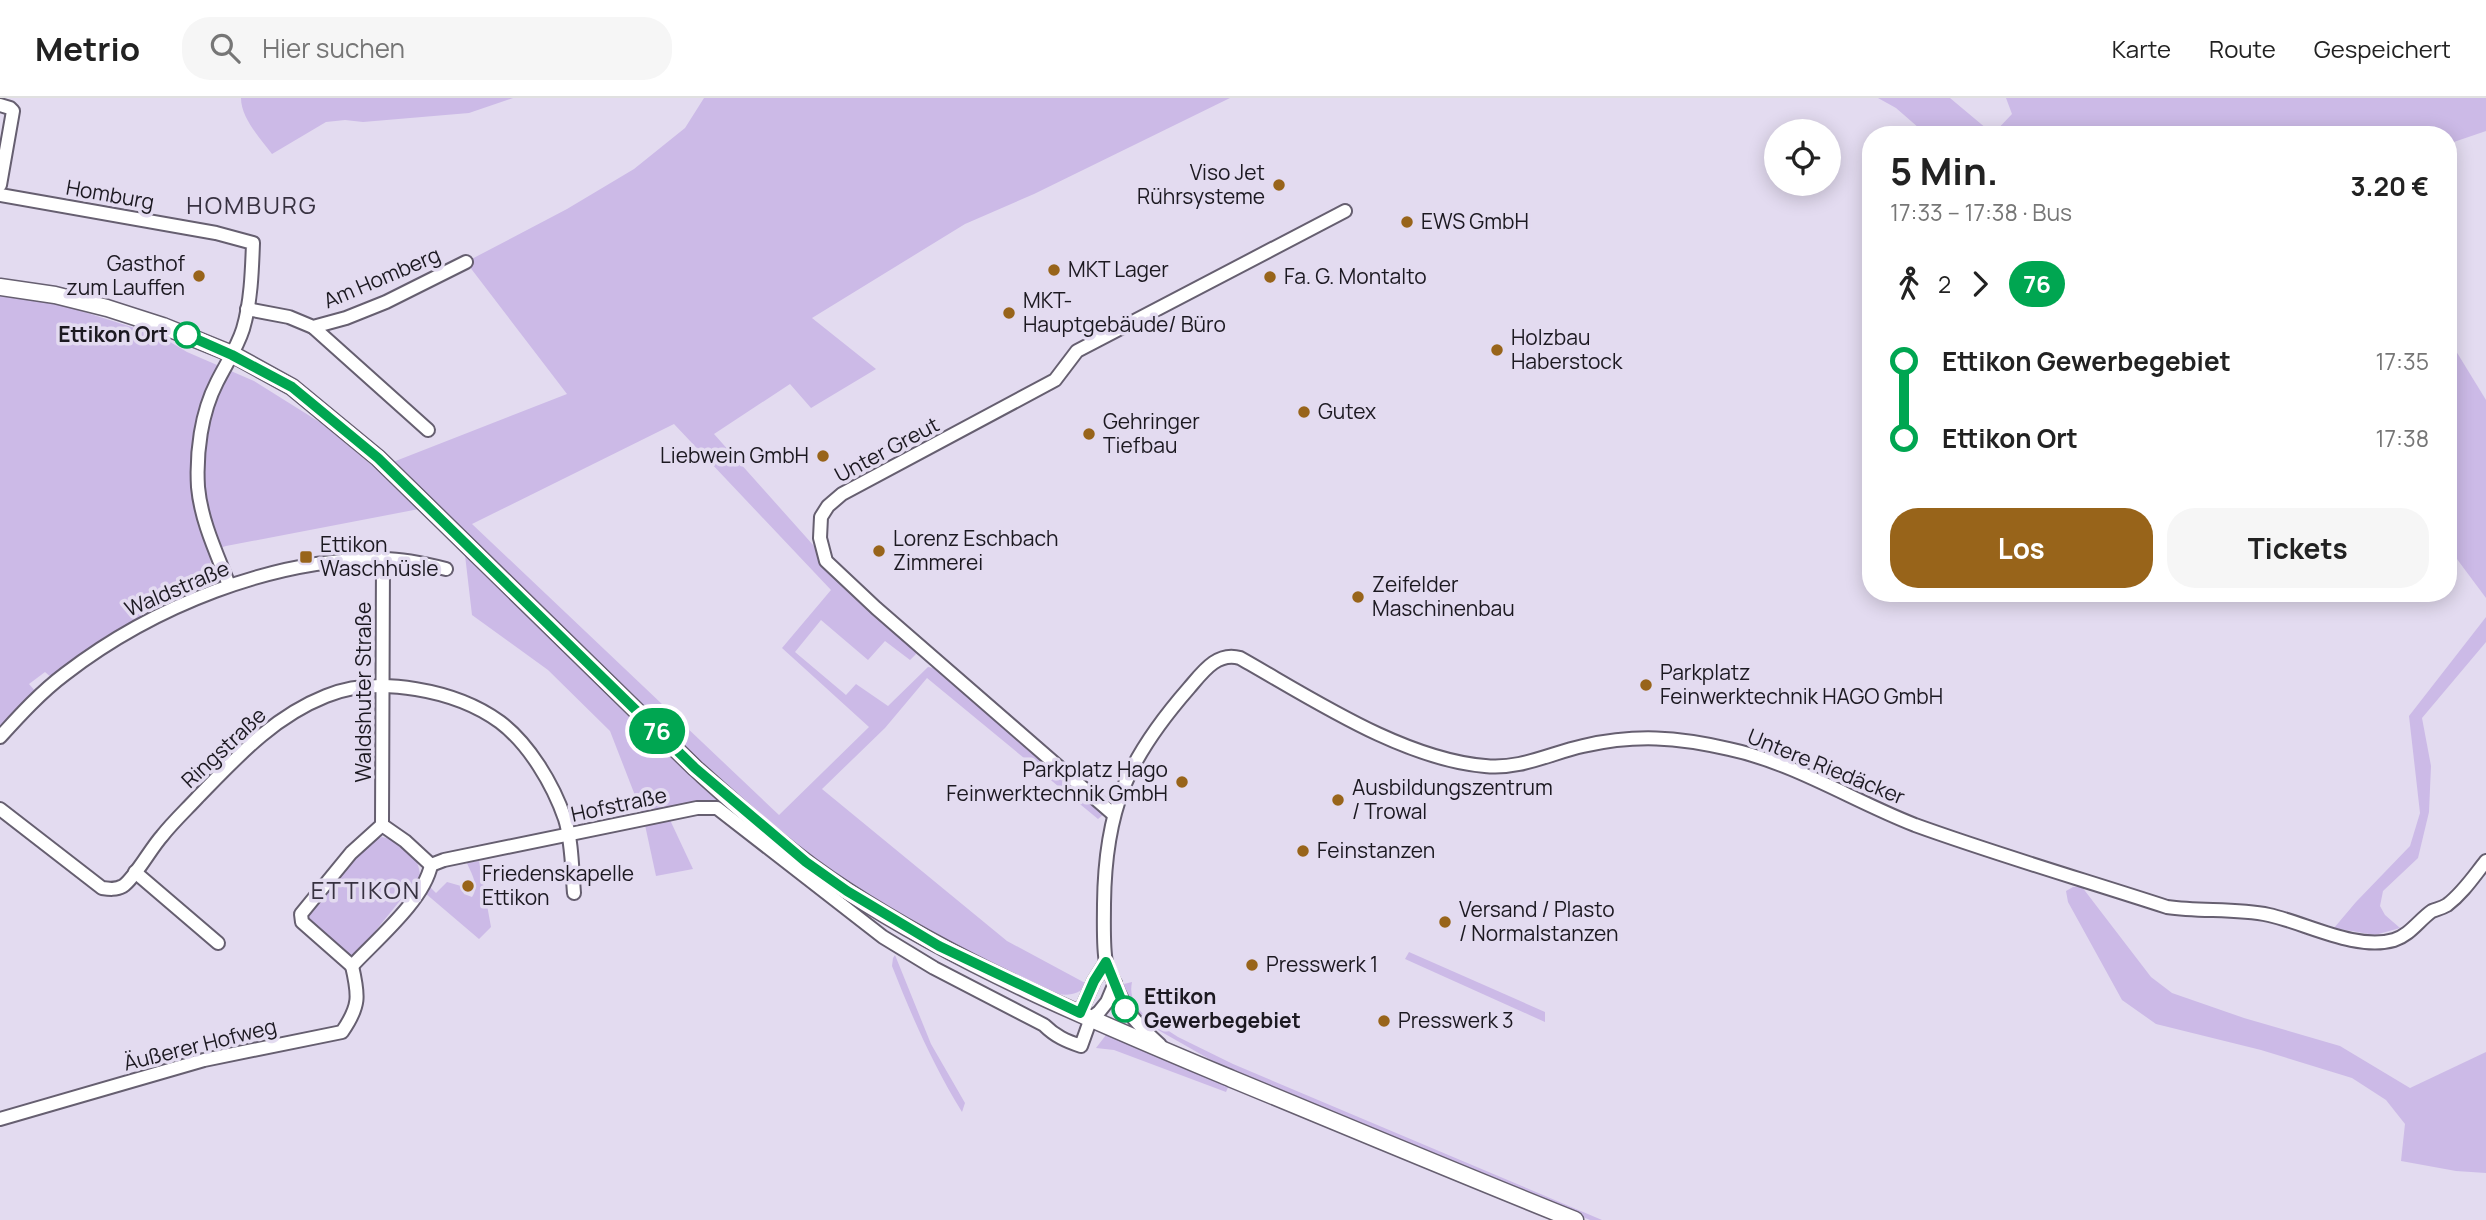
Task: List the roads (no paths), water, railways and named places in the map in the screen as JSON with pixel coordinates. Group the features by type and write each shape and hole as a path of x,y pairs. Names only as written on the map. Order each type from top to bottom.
{"main road":[{"path":"0,287 55,295 163,326 232,355 292,387 378,458 695,768 806,862 847,891 939,946 1085,1016 1575,1220"}],"street":[{"path":"0,105 13,111 0,184"},
{"name":"Homburg","path":"0,195 216,233 253,243 247,309"},
{"name":"Unter Greut","path":"1113,814 886,617 827,561 820,538 821,517 828,506 842,494 1055,380 1077,351 1345,211"},
{"name":"Am Homberg","path":"313,327 346,318 386,302 466,262"},
{"path":"229,585 207,527 198,489 199,447 216,385 232,355 247,309"},
{"name":"Am Homberg","path":"247,309 289,317 313,327 428,430"},
{"name":"Waldstraße","path":"0,737 63,675 107,644 147,620 229,585 326,563 383,558 446,569"},
{"name":"Waldshuter Straße","path":"382,825 383,558"},
{"name":"Untere Riedäcker","path":"1167,1051 1139,1026 1125,1009 1106,962 1104,869 1113,814 1120,792 1138,755 1172,707 1208,666 1226,656 1240,658 1335,712 1409,748 1430,754 1486,767 1540,761 1584,746 1632,738 1670,737 1732,749 1783,766 1917,825 2167,907 2193,911 2248,911 2361,941 2395,939 2417,926 2432,912 2444,907 2461,893 2486,861"},
{"name":"Ringstraße","path":"0,809 102,888 118,888 124,886 180,816 251,743 293,711 329,695 383,687 419,690 476,709 500,723 524,747 543,773 565,820 574,893"},
{"name":"Hofstraße","path":"431,864 697,808 717,808 883,937 934,968 1044,1025 1066,1042 1080,1046 1085,1016"},
{"path":"382,825 431,864 429,874 409,905 352,966 302,922 301,914 351,853 382,825"},
{"path":"135,872 218,943"},
{"path":"1106,962 1094,981 1085,1016 1100,1012 1115,983"},
{"name":"Äußerer Hofweg","path":"0,1119 204,1060 342,1032 357,1006 358,995 352,966"}],"place":[{"name":"Viso Jet Rührsysteme","path":"1279,185"},
{"name":"EWS GmbH","path":"1407,222"},
{"name":"MKT Lager","path":"1054,270"},
{"name":"Gasthof zum Lauffen","path":"199,276"},
{"name":"Fa. G. Montalto","path":"1270,277"},
{"name":"MKT- Hauptgebäude/ Büro","path":"1009,313"},
{"name":"Ettikon Ort","path":"187,335"},
{"name":"Holzbau Haberstock","path":"1497,350"},
{"name":"Gutex","path":"1304,412"},
{"name":"Gehringer Tiefbau","path":"1089,434"},
{"name":"Liebwein GmbH","path":"823,456"},
{"name":"Lorenz Eschbach Zimmerei","path":"879,551"},
{"name":"Ettikon Waschhüsle","path":"306,557"},
{"name":"Zeifelder Maschinenbau","path":"1358,597"},
{"name":"Parkplatz Feinwerktechnik HAGO GmbH","path":"1646,685"},
{"name":"Parkplatz Hago Feinwerktechnik GmbH","path":"1182,782"},
{"name":"Ausbildungszentrum / Trowal","path":"1338,800"},
{"name":"Feinstanzen","path":"1303,851"},
{"name":"Friedenskapelle Ettikon","path":"468,886"},
{"name":"Versand / Plasto / Normalstanzen","path":"1445,922"},
{"name":"Presswerk 1","path":"1252,965"},
{"name":"Ettikon Gewerbegebiet","path":"1125,1009"},
{"name":"Presswerk 3","path":"1384,1021"}],"district":[{"name":"HOMBURG","path":"252,206"},
{"name":"ETTIKON","path":"366,891"}]}
